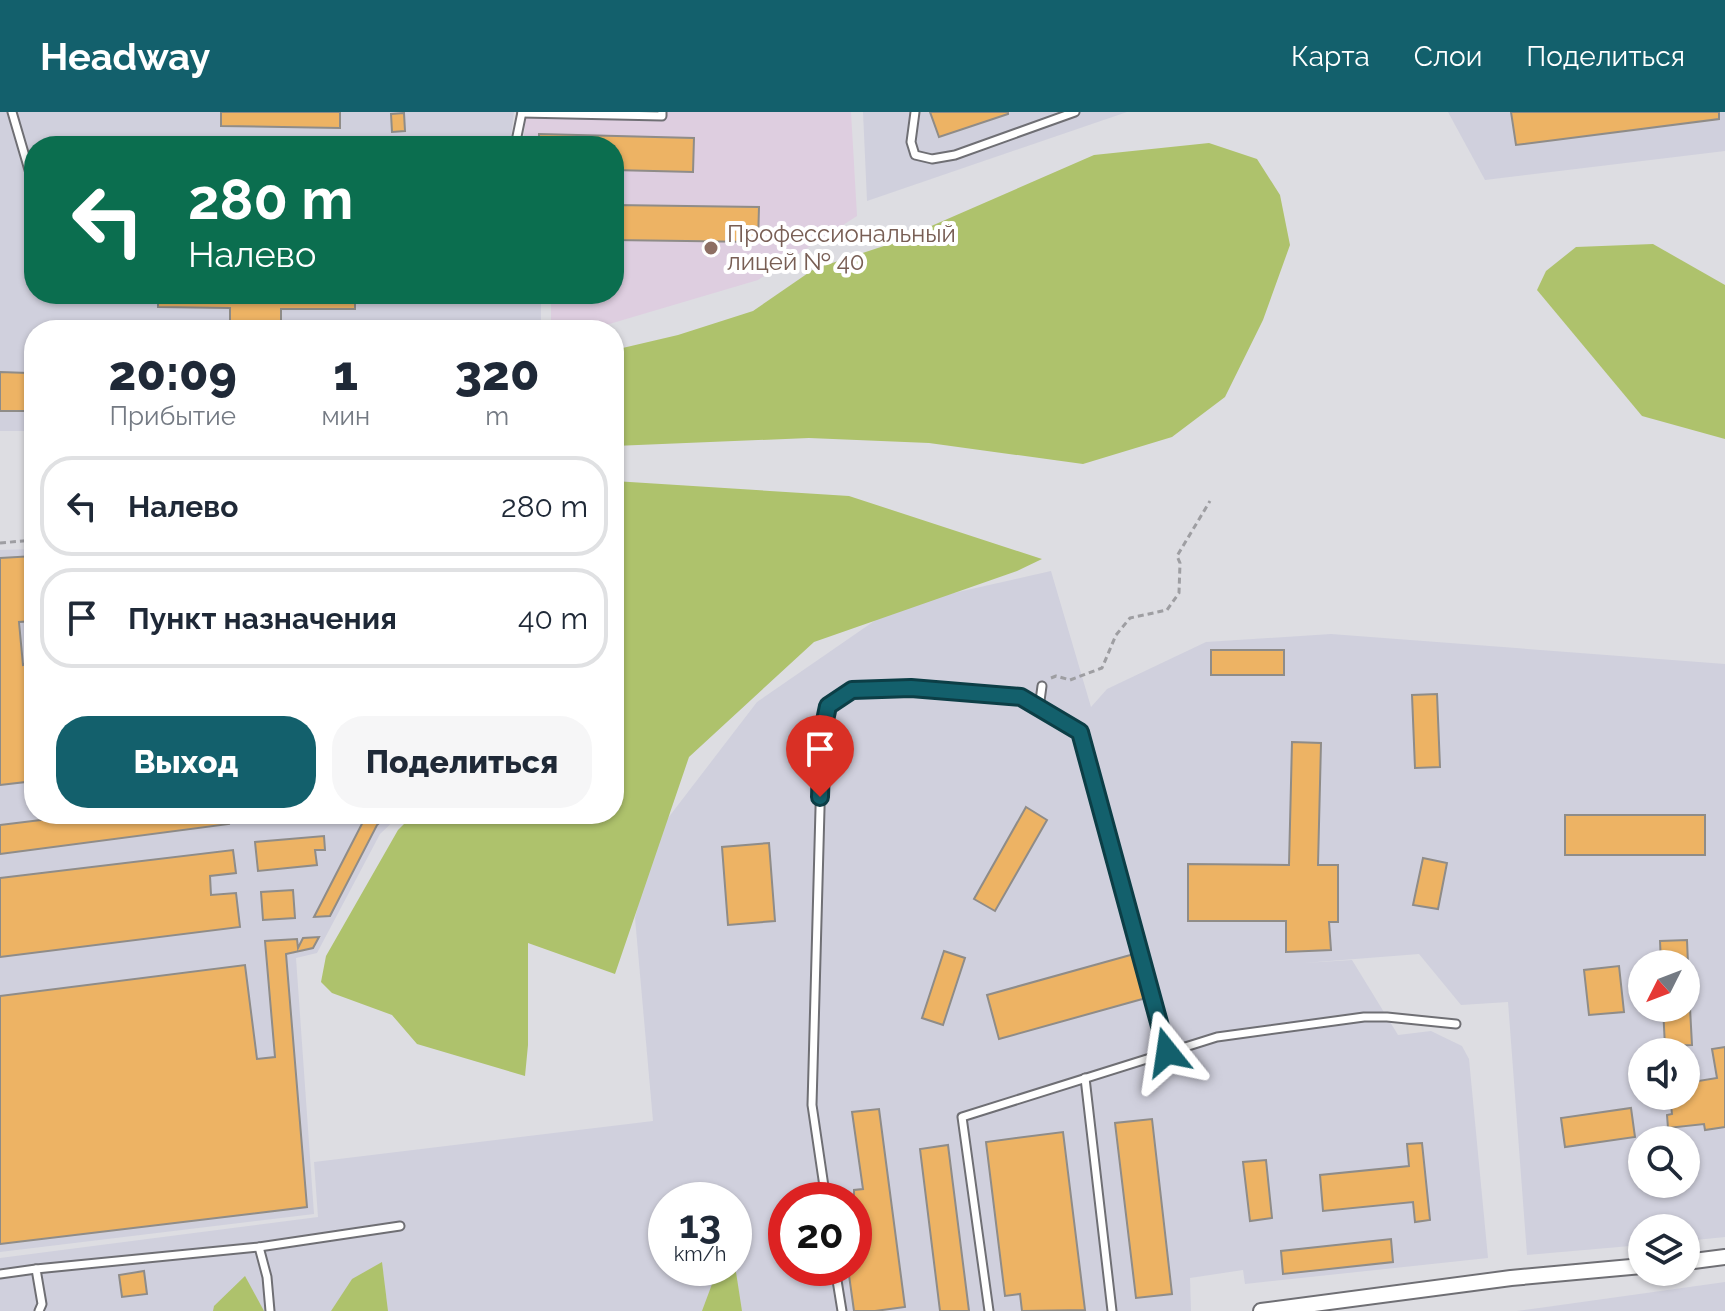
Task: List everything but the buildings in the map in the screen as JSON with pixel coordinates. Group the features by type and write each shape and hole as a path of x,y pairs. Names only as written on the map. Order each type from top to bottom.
{"street":[{"path":"1700,1260 1725,1257"},
{"path":"1261,1311 1511,1278 1628,1267"}],"lane":[{"path":"12,112 24,153"},
{"path":"517,136 522,112 662,116 662,112"},
{"path":"915,112 911,142 915,155 932,159 955,155 1075,112"},
{"path":"1039,708 1042,686"},
{"path":"823,1182 812,1105 822,735 828,706 852,690 911,688 1021,697 1080,732 1167,1052"},
{"path":"989,1311 962,1117 1217,1037 1364,1017 1456,1024"},
{"path":"1085,1078 1112,1311"},
{"path":"0,1274 259,1247 400,1226"},
{"path":"259,1247 267,1277 270,1311"},
{"path":"36,1269 42,1304 39,1311"},
{"path":"838,1286 842,1311"}],"path":[{"path":"1042,686 1056,676 1070,680 1102,668 1116,635 1130,618 1167,610 1179,593 1180,563 1177,556 1210,501"},
{"path":"0,543 24,541"}],"shaded area":[{"path":"0,112 514,112 511,136 24,136 24,304 541,304 541,320 24,320 24,431 0,431"},
{"name":"Профессиональный лицей № 40","path":"526,112 851,112 857,216 758,280 623,320 551,320 551,304 624,304 624,136 524,136"},
{"path":"863,112 1127,112 867,201"},
{"path":"1448,112 1725,112 1725,151 1485,180"},
{"path":"24,549 24,824 390,824 380,834 317,953 296,958 314,1214 0,1252 0,550"},
{"path":"1051,571 1091,707 1107,689 1206,642 1331,634 1725,664 1725,1237 1700,1240 1700,1214 1628,1214 1628,1246 1527,1255 1508,1002 1461,1005 1419,954 1304,963 1352,960 1398,1035 1431,1031 1462,1046 1469,1059 1488,1258 1245,1284 1243,1270 1190,1278 1191,1311 0,1311 0,1258 318,1217 314,1162 653,1121 635,918 655,835 757,702 896,606"},
{"path":"1725,1282 1725,1311 1516,1311 1700,1286"}],"green space":[{"path":"1209,143 1257,159 1280,195 1290,245 1263,320 1225,397 1172,437 1083,464 929,443 809,438 624,446 624,348 678,335 753,311 814,269 890,244 1094,155"},
{"path":"1653,244 1725,285 1725,439 1642,416 1537,290 1546,271 1576,247"},
{"path":"624,482 849,496 1042,559 1017,571 814,642 689,757 615,974 528,943 525,1076 417,1044 392,1015 332,993 321,982 326,956 404,824 624,824"},
{"path":"382,1262 388,1311 331,1311 352,1279"},
{"path":"245,1276 264,1311 213,1311 214,1306"},
{"path":"711,1286 738,1286 742,1311 702,1311"}],"place":[{"name":"Профессиональный лицей № 40","path":"711,248"}],"route":[{"path":"820,797 822,735 828,706 852,690 911,688 1021,697 1080,732 1167,1052"}]}
